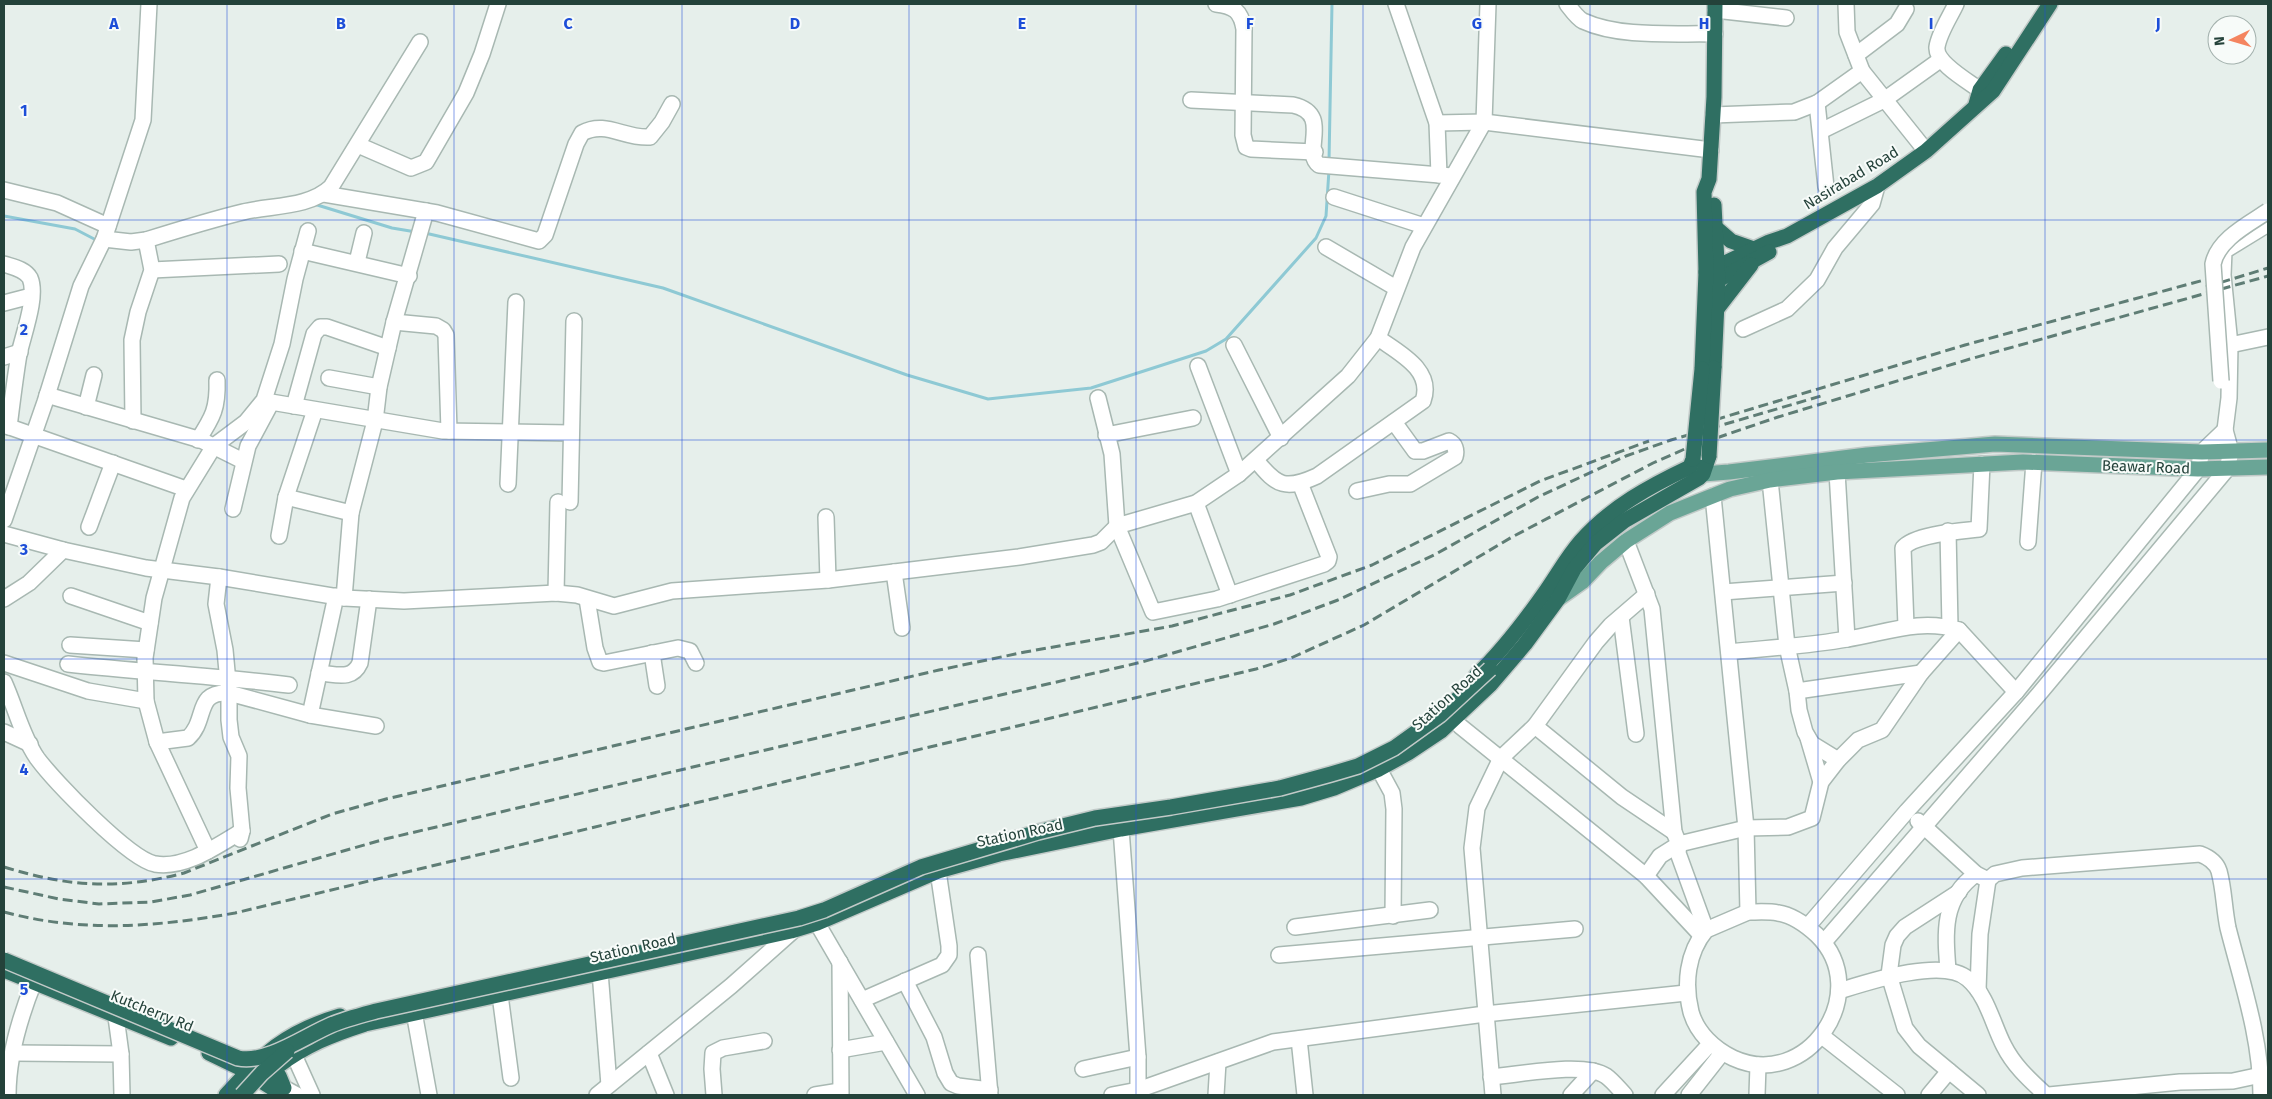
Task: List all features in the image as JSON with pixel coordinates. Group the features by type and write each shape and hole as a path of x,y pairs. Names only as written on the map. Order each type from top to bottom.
{"highway":[{"path":"1976,106 1980,90 2038,4"},
{"name":"Nasirabad Road","path":"1712,277 1755,255 1877,186 1926,151 1993,91 2050,4"},
{"path":"1692,468 1709,456 1708,369 1716,228 1714,190 1710,178 1714,97 1715,7"},
{"path":"1552,594 1596,543 1624,521 1682,488 1692,468 1717,309 1704,192 1710,178"},
{"path":"1716,228 1731,241 1755,255 1717,309"},
{"name":"Station Road","path":"249,1095 266,1076 294,1054 329,1035 364,1024 794,930 817,923 938,870 999,854 1121,829 1301,798 1334,788 1379,769 1408,753 1441,731 1491,684 1512,660 1552,594 1562,563 1610,513 1636,494 1692,468"},
{"name":"Station Road","path":"226,1095 251,1068 286,1037 320,1022 441,991 549,970 663,942 778,919 949,853 1037,827 1115,810 1275,783 1339,767 1392,742 1430,717 1458,693 1552,594"},
{"path":"242,1095 283,1054 344,1025 813,920 942,865 1025,842 1120,822 1288,794 1324,784 1378,763 1408,746 1436,725 1492,671 1500,650"},
{"path":"4,960 246,1060 270,1053 338,1022 376,1011 799,918 824,910 921,867 1038,832 1094,818 1171,808 1280,788 1358,766 1400,744 1440,715 1492,671 1512,660"},
{"path":"4,954 230,1049 251,1068 266,1076 279,1076 291,1092"},
{"name":"Kutcherry Rd","path":"4,970 218,1057 251,1068"},
{"path":"232,1095 270,1053"}],"main road":[{"name":"Beawar Road","path":"1692,468 1986,445 2202,452 2268,450"},
{"name":"Beawar Road","path":"1837,472 2029,462 2198,469 2268,467"},
{"name":"Station Road","path":"1552,594 1582,582 1600,562 1626,541 1670,513 1730,489 1770,480 1837,472"}],"street":[{"path":"4,520 48,395 81,286 106,232 143,120 149,4"},
{"path":"358,145 411,168 426,162 466,93 482,54 498,4"},
{"path":"1216,4 1230,6 1238,10 1242,18 1244,29 1242,135 1246,147 1317,158 1337,167 1445,176"},
{"path":"1396,4 1437,123 1445,176"},
{"path":"4,534 63,550 156,569 219,577 340,597 404,601 556,592 576,595 614,606 672,591 828,580 1019,557 1093,545 1101,542 1117,526 1196,502 1239,474 1348,376 1378,338 1396,288 1445,176 1484,122 1488,4"},
{"path":"1567,4 1581,20 1608,28 1636,32 1715,34"},
{"path":"1846,4 1848,32 1862,71 1926,151"},
{"path":"1956,4 1937,48 1940,60 1980,90"},
{"path":"1715,7 1786,18"},
{"path":"1856,55 1897,24 1906,9"},
{"path":"4,190 57,203 106,232 131,242 146,240 242,212 298,202 324,194 331,188 420,42"},
{"path":"1821,131 1884,100 1940,60"},
{"path":"1713,115 1794,112 1817,103 1862,71"},
{"path":"1191,100 1305,107 1313,117 1317,158"},
{"path":"1817,103 1826,187"},
{"path":"324,194 426,211 539,241 544,235 576,144 582,133 599,126 639,138 650,137 662,122 672,104"},
{"path":"1437,123 1484,122 1710,150"},
{"path":"1743,329 1787,309 1817,280 1836,248 1872,204 1877,186"},
{"path":"1334,197 1424,226"},
{"path":"310,715 340,597 351,513 375,421 388,348 426,211"},
{"path":"2229,398 2221,381 2214,258 2231,237 2268,211"},
{"path":"1824,942 2039,694 2227,469 2231,452 2225,430 2229,398 2230,345 2223,275 2224,251 2268,224"},
{"path":"233,509 244,461 268,401 295,279 308,231"},
{"path":"356,262 364,233"},
{"path":"133,421 132,340 138,312 152,270 146,240"},
{"path":"1326,247 1396,288"},
{"path":"302,252 356,262 409,276"},
{"path":"152,270 278,264"},
{"path":"6,265 20,268 29,276 31,282 31,296 6,426 186,489"},
{"path":"4,303 31,296"},
{"path":"508,484 516,302"},
{"path":"556,592 571,432 574,321"},
{"path":"394,322 436,326 444,330 446,335 449,431"},
{"path":"294,406 314,334 320,327 327,327 388,348"},
{"path":"2230,345 2268,336"},
{"path":"1256,460 1270,478 1276,482 1286,485 1300,483 1316,476 1423,402 1426,392 1425,382 1414,364 1378,338"},
{"path":"1234,345 1281,438"},
{"path":"4,356 20,352"},
{"path":"1198,366 1239,474"},
{"path":"86,407 94,376"},
{"path":"329,378 380,387"},
{"path":"208,851 157,742 146,702 145,672 156,569 182,498 206,443 216,406 216,380"},
{"path":"48,395 206,443 244,461"},
{"path":"1098,398 1112,454 1117,526 1153,612 1230,595 1324,564 1328,561 1328,556 1300,483"},
{"path":"268,401 375,421 449,431 571,432"},
{"path":"206,443 246,422 268,401"},
{"path":"279,536 286,497 315,410"},
{"path":"1106,435 1193,418"},
{"path":"1357,491 1389,484 1410,484 1455,456 1456,450 1453,443 1449,440 1423,451 1416,451 1394,422"},
{"path":"1808,926 1907,811 2016,692 2198,469 2202,452 2225,430"},
{"path":"2028,542 2029,462"},
{"path":"89,527 113,463"},
{"path":"1906,626 1903,548 1948,531 1979,529 1982,464"},
{"path":"1837,472 1847,639"},
{"path":"1770,480 1788,646 1799,710 1821,782"},
{"path":"1714,496 1746,828 1748,912"},
{"path":"286,497 351,513"},
{"path":"1196,502 1230,595"},
{"path":"826,517 828,580"},
{"path":"1948,531 1955,629 2016,692"},
{"path":"1626,541 1652,609 1678,853 1704,932"},
{"path":"4,599 29,583 63,550"},
{"path":"894,572 902,628"},
{"path":"4,682 37,757 66,792 137,856 154,864 171,864 208,851 241,836 238,788 239,756 231,737 224,642 216,604 219,577"},
{"path":"1723,592 1844,583"},
{"path":"1493,1095 1472,848 1473,825 1477,808 1501,758 1535,726 1596,642 1621,616 1647,594"},
{"path":"71,596 150,623"},
{"path":"320,673 347,675 353,674 357,670 360,663 369,599"},
{"path":"587,599 595,648 600,662 604,663 652,653 684,649 690,651 696,663"},
{"path":"1621,616 1636,734"},
{"path":"1729,652 1847,639 1906,626 1955,629"},
{"path":"1646,876 1660,856 1677,838 1746,828 1788,827 1812,818 1821,782 1838,760 1858,740 1882,730 1921,672 1955,629"},
{"path":"70,645 146,650"},
{"path":"652,653 657,686"},
{"path":"4,663 88,691 146,702"},
{"path":"68,664 145,672 227,677 290,685"},
{"path":"1797,691 1921,672"},
{"path":"157,742 188,738 198,726 204,701 210,695 217,692 229,693 310,715 376,726"},
{"path":"1460,726 1646,876 1704,932"},
{"path":"1535,726 1622,797 1677,838"},
{"path":"4,732 30,744"},
{"path":"1807,736 1812,744 1838,760"},
{"path":"1379,769 1392,793 1394,809 1393,916"},
{"path":"1907,811 1982,877"},
{"path":"1121,829 1138,1057 1138,1090"},
{"path":"1948,970 1945,935 1947,919 1952,902 1966,881 2022,868 2200,854 2209,858 2218,870 2228,928 2249,1002 2261,1075 2262,1095"},
{"path":"862,1000 942,965 949,955 950,946 938,870"},
{"path":"1978,990 1982,877"},
{"path":"1959,892 1905,928 1897,936 1893,945 1889,975 1906,1028 1919,1046 1978,1095"},
{"path":"1295,927 1430,910"},
{"path":"1748,912 1779,913 1808,926 1824,942 1836,965 1839,991 1837,1007 1831,1022 1822,1036 1804,1052 1782,1062 1758,1064 1740,1061 1716,1048 1693,1020 1686,993 1693,952 1704,932 1748,912"},
{"path":"817,923 917,1095"},
{"path":"1280,955 1575,929"},
{"path":"597,1095 731,986 794,930"},
{"path":"905,981 934,1037 945,1073 951,1083 990,1092 978,955"},
{"path":"814,1095 841,1093 840,961"},
{"path":"1839,991 1889,975 1948,970 1968,978 1978,990 2013,1062 2048,1095 2220,1089 2261,1075"},
{"path":"600,972 609,1085"},
{"path":"8,1095 13,1053 26,1001 34,982"},
{"path":"1112,1095 1138,1090 1273,1042 1485,1014 1686,993"},
{"path":"500,995 511,1078"},
{"path":"414,1012 430,1095"},
{"path":"116,1016 121,1054 122,1095"},
{"path":"1822,1036 1897,1095"},
{"path":"286,1037 312,1095"},
{"path":"1299,1039 1305,1095"},
{"path":"714,1095 713,1053 723,1048 764,1041"},
{"path":"840,1050 886,1042"},
{"path":"1665,1094 1716,1048"},
{"path":"1689,1095 1716,1048"},
{"path":"13,1053 121,1054"},
{"path":"649,1053 666,1095"},
{"path":"1083,1069 1138,1057"},
{"path":"1216,1095 1218,1062"},
{"path":"1757,1095 1758,1064"},
{"path":"1491,1077 1571,1069 1593,1071 1606,1076 1625,1095"},
{"path":"1571,1095 1593,1071"},
{"path":"1928,1095 1949,1071"}],"waterway":[{"path":"1329,161 1332,4"},
{"path":"425,233 663,288 907,375 988,399 1091,388 1206,351 1226,339 1316,238 1326,216 1329,170"},
{"path":"314,204 392,228 416,232"},
{"path":"4,216 75,229 98,241"}],"railway":[{"path":"2206,287 2268,268"},
{"path":"4,912 62,923 119,926 176,922 235,913 1256,669 1291,658 1364,625 1512,537 1653,463 1687,448 1778,417 1970,359 2268,276"},
{"path":"1701,424 1965,345 2215,277"},
{"path":"4,887 59,899 99,904 151,902 190,895 385,839 1142,662 1274,624 1338,600 1434,555 1538,497 1626,456 1671,440 1821,396"},
{"path":"4,867 50,879 94,884 115,884 160,878 184,873 332,814 386,799 939,670 1025,652 1172,626 1290,595 1372,565 1540,481 1649,441"}]}
